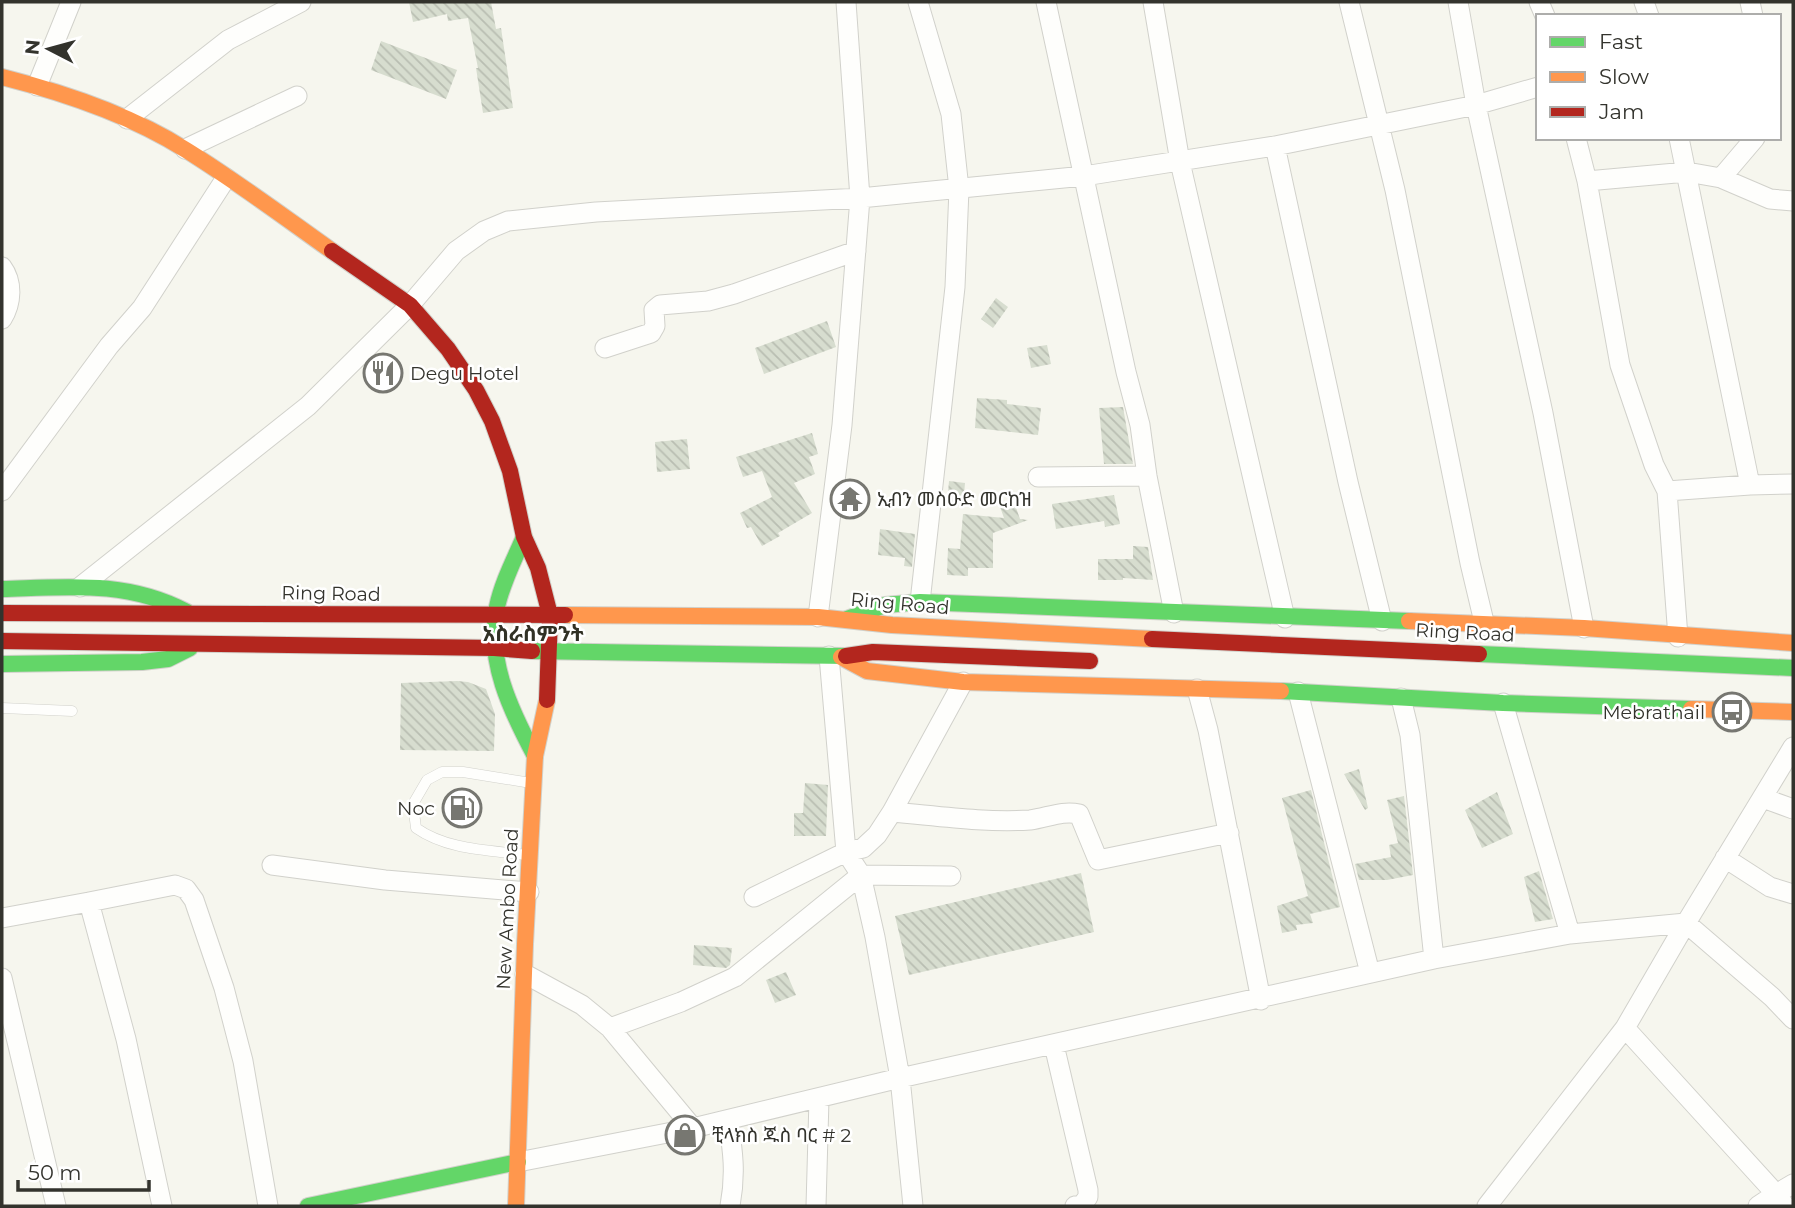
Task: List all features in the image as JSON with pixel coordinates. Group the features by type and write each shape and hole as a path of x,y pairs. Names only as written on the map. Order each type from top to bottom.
{"main road":[{"name":"New Ambo Road","path":"2,77 37,86 127,119 185,149 410,305 447,349 476,390 492,421 510,471 524,537 538,568 550,615 549,692 535,756 516,1206"},
{"path":"524,537 506,579 495,616 494,649 507,698 535,756"},
{"path":"2,589 115,589 152,595 175,603 189,613"},
{"path":"847,619 886,605 920,602 1584,628 1793,643"},
{"name":"Ring Road","path":"2,613 818,617 892,625 1059,635 1793,668"},
{"path":"2,641 835,657 873,652 1110,662"},
{"path":"2,664 99,664 168,660 201,643"},
{"path":"835,657 867,671 963,682 1298,692 1503,704 1793,712"},
{"path":"308,1206 518,1161"}],"street":[{"path":"37,86 71,2"},
{"path":"127,119 228,40 301,2"},
{"path":"818,617 842,425 860,198 846,2"},
{"path":"918,2 951,114 958,189 955,287 920,602"},
{"path":"1046,2 1126,372 1140,425 1147,476 1174,613"},
{"path":"1153,2 1180,162 1284,618"},
{"path":"1349,2 1380,125 1469,564 1485,626"},
{"path":"1458,2 1476,105 1543,414 1584,628"},
{"path":"80,587 307,406 410,305 456,251 484,231 508,220 596,212 860,198 1084,176 1275,146 1476,105 1536,88"},
{"path":"185,149 297,96"},
{"path":"1577,140 1587,181 1620,365 1654,466 1667,491 1678,636"},
{"path":"1679,140 1750,485"},
{"path":"1721,178 1753,140"},
{"path":"1275,146 1382,621"},
{"path":"1587,181 1687,172 1721,178 1770,199 1793,201"},
{"path":"2,491 109,346 142,308 226,178"},
{"path":"605,348 651,333 655,326 654,310 660,305 708,301 856,251"},
{"path":"2,267 11,285 2,318"},
{"path":"1038,477 1147,476"},
{"path":"1667,491 1793,484"},
{"path":"835,657 846,852 861,875 875,937 900,1079 913,1206"},
{"path":"754,897 808,873 846,852 863,848 877,835 963,682"},
{"path":"1198,689 1261,1000"},
{"path":"1298,692 1370,973"},
{"path":"1401,698 1410,735 1434,959"},
{"path":"1503,704 1570,934"},
{"path":"1487,1206 1625,1028 1793,747"},
{"path":"1762,798 1793,809"},
{"path":"892,812 1032,820 1070,811 1079,814 1098,860 1229,833"},
{"path":"1725,858 1770,887 1793,894"},
{"path":"272,866 385,880 528,892"},
{"path":"610,1028 681,1002 735,977 861,875 951,876"},
{"path":"2,918 175,885 186,889 194,900 224,988 243,1061 268,1206"},
{"path":"89,902 126,1040 162,1206"},
{"path":"518,1161 693,1128 1370,973 1570,934 1686,923 1772,997 1793,1019"},
{"path":"525,974 582,1005 610,1028 693,1128"},
{"path":"2,978 56,1206"},
{"path":"1625,1028 1785,1195 1758,1206"},
{"path":"1054,1045 1088,1190 1088,1197 1082,1205 1075,1206"},
{"path":"816,1206 819,1099"},
{"path":"728,1120 734,1161 730,1206"}],"lane":[{"path":"2,708 72,711"},
{"path":"530,856 446,844 430,838 416,828 413,804 427,780 442,772 463,772 534,784"}],"building":[{"path":"409,2 491,2 496,29 501,28 513,108 483,113 468,18 448,21 447,14 413,22"},
{"path":"381,41 457,70 446,99 371,70"},
{"path":"996,298 1008,307 993,328 981,319"},
{"path":"827,321 836,347 764,374 755,348"},
{"path":"1047,345 1051,364 1031,368 1027,348"},
{"path":"977,398 1007,400 1007,404 1041,408 1038,435 975,428"},
{"path":"1123,407 1133,464 1104,464 1099,408"},
{"path":"812,433 818,454 809,457 815,474 794,483 812,513 762,546 751,527 747,528 740,513 772,497 762,471 743,477 736,457"},
{"path":"687,439 690,469 657,472 655,442"},
{"path":"949,481 965,483 963,506 947,504"},
{"path":"1114,495 1120,524 1105,527 1104,521 1056,529 1052,504"},
{"path":"1013,499 1020,519 1028,520 993,533 993,568 968,568 968,576 947,575 948,548 960,549 963,514 1004,518 999,504"},
{"path":"880,529 915,534 912,567 904,566 905,558 878,555"},
{"path":"1133,546 1148,547 1153,580 1098,580 1098,559 1133,559"},
{"path":"457,681 486,689 495,714 494,751 400,750 401,683"},
{"path":"1359,769 1368,808 1365,810 1344,774"},
{"path":"805,783 828,785 826,836 794,836 794,813 803,813"},
{"path":"1311,790 1340,907 1310,914 1313,923 1296,925 1297,930 1282,933 1277,906 1308,896 1282,798"},
{"path":"1497,792 1513,834 1482,848 1465,810"},
{"path":"1404,796 1413,875 1387,880 1359,880 1355,864 1391,857 1389,845 1398,843 1387,800"},
{"path":"1539,871 1553,919 1535,922 1524,877"},
{"path":"1081,873 1094,932 909,975 895,916"},
{"path":"694,945 732,948 730,965 726,968 693,965"},
{"path":"786,972 796,995 775,1003 766,980"}],"traffic: fast":[{"path":"524,537 499,598 494,627 498,666 503,684 517,721 535,756"},
{"path":"2,589 73,587 119,590 164,602 187,612"},
{"path":"847,619 885,605 920,602 1409,621"},
{"path":"2,664 142,662 168,659 190,648"},
{"path":"532,651 846,656"},
{"path":"1479,654 1793,668"},
{"path":"1281,691 1503,703 1691,709"},
{"path":"308,1206 518,1162"}],"traffic: slow":[{"path":"2,77 97,106 165,137 223,174 332,251"},
{"path":"565,615 818,617 892,625 1152,639"},
{"path":"1409,621 1584,628 1793,643"},
{"path":"841,657 867,671 963,682 1281,691"},
{"path":"516,1206 535,756 547,700"},
{"path":"1691,709 1793,712"}],"traffic: jam":[{"path":"332,251 410,305 448,349 476,390 492,421 510,471 524,537 538,568 550,615 547,700"},
{"path":"2,613 565,615"},
{"path":"1152,639 1479,654"},
{"path":"2,641 494,648 532,651"},
{"path":"846,656 873,652 1090,661"}],"place":[{"name":"Degu Hotel","path":"383,373"},
{"name":"ኢብን መስዑድ መርከዝ","path":"850,499"},
{"name":"Mebrathail","path":"1732,712"},
{"name":"Noc","path":"462,808"},
{"name":"ቺላክስ ጁስ ባር # 2","path":"685,1135"}],"district":[{"name":"አስራስምንት","path":"533,634"}]}
